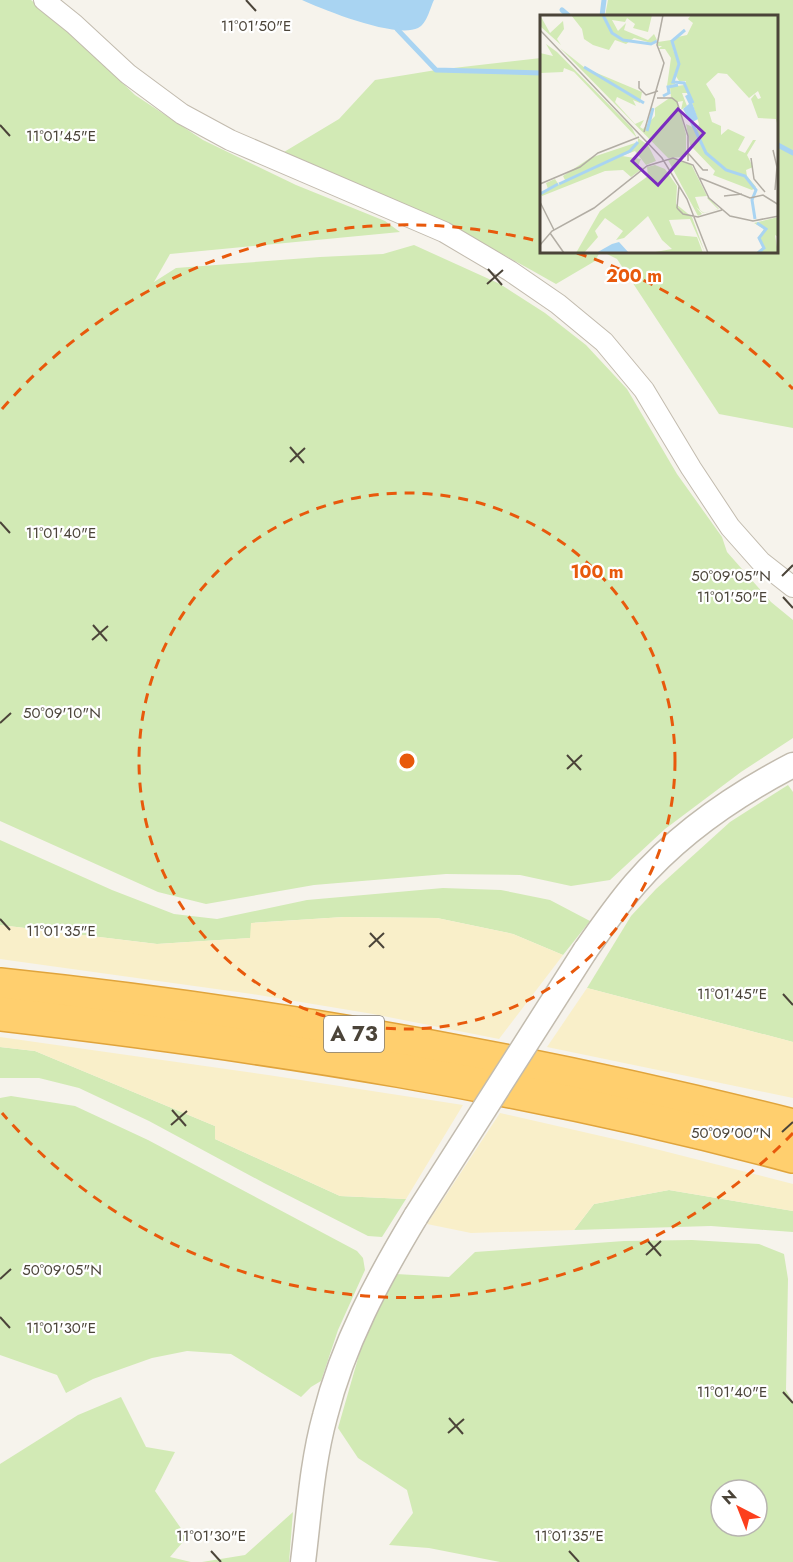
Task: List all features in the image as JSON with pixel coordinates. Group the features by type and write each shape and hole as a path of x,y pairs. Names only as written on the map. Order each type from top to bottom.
{"highway":[{"name":"A 73","path":"0,985 128,998 452,1050 705,1104 793,1126"},
{"name":"A 73","path":"0,1014 267,1048 457,1079 630,1116 793,1156"}],"street":[{"path":"44,0 74,24 128,74 182,114 230,140 444,232 510,271 558,304 604,342 637,382 730,527 761,562 792,586"},
{"path":"303,1562 315,1469 325,1416 353,1332 390,1259 416,1216 585,951 636,883 698,825 731,800 793,765"}],"green space":[{"path":"0,0 31,0 68,31 135,95 203,140 296,185 385,221 400,232 170,254 154,282 176,268 383,254 414,245 500,284 545,313 586,345 627,389 677,474 722,537 727,552 771,602 793,620 793,738 741,772 665,829 610,880 571,886 520,875 446,874 314,885 206,904 158,892 0,821"},
{"path":"608,0 793,0 793,428 719,414 617,259 607,254 778,254 778,15 605,15"},
{"path":"540,58 540,254 599,254 595,261 556,284 523,265 388,198 284,152 339,119 375,80 436,70"},
{"path":"788,785 793,792 793,1042 587,988 631,916 656,889 730,822"},
{"path":"0,840 112,890 174,914 217,919 307,900 443,888 501,890 550,900 590,921 563,955 513,934 437,918 344,917 252,923 251,938 157,944 0,925"},
{"path":"0,1047 35,1051 215,1126 215,1139 340,1196 406,1199 382,1237 368,1236 149,1121 79,1088 39,1078 0,1078"},
{"path":"11,1096 75,1106 148,1140 357,1251 363,1258 365,1270 338,1330 321,1381 301,1397 231,1354 187,1351 152,1358 93,1379 66,1393 57,1375 0,1355 0,1098"},
{"path":"669,1190 793,1211 793,1232 711,1226 574,1230 594,1204"},
{"path":"692,1240 759,1244 784,1254 788,1279 786,1390 793,1402 793,1562 500,1562 429,1548 389,1545 413,1513 407,1490 358,1458 338,1428 363,1341 396,1274 449,1277 475,1252 624,1241"},
{"path":"121,1397 146,1447 175,1452 155,1491 187,1537 170,1557 191,1562 0,1562 0,1464 78,1415"},
{"path":"293,1512 289,1562 202,1562 245,1555"}],"sand":[{"path":"344,917 437,918 513,934 563,955 499,1039 373,1014 252,994 0,959 0,925 157,944 250,938 251,923"},
{"path":"587,988 793,1042 793,1098 547,1047"},
{"path":"0,1037 463,1105 406,1199 340,1196 215,1139 215,1126 35,1051 0,1047"},
{"path":"500,1113 636,1144 793,1184 793,1211 669,1190 594,1204 574,1230 471,1233 427,1224"}],"water":[{"path":"302,0 434,0 421,26 408,30 394,30 360,22"}],"waterway":[{"path":"602,15 604,0"},
{"path":"562,10 568,15"},
{"path":"396,25 397,29 436,70 540,73"},
{"path":"778,145 793,153"}]}
